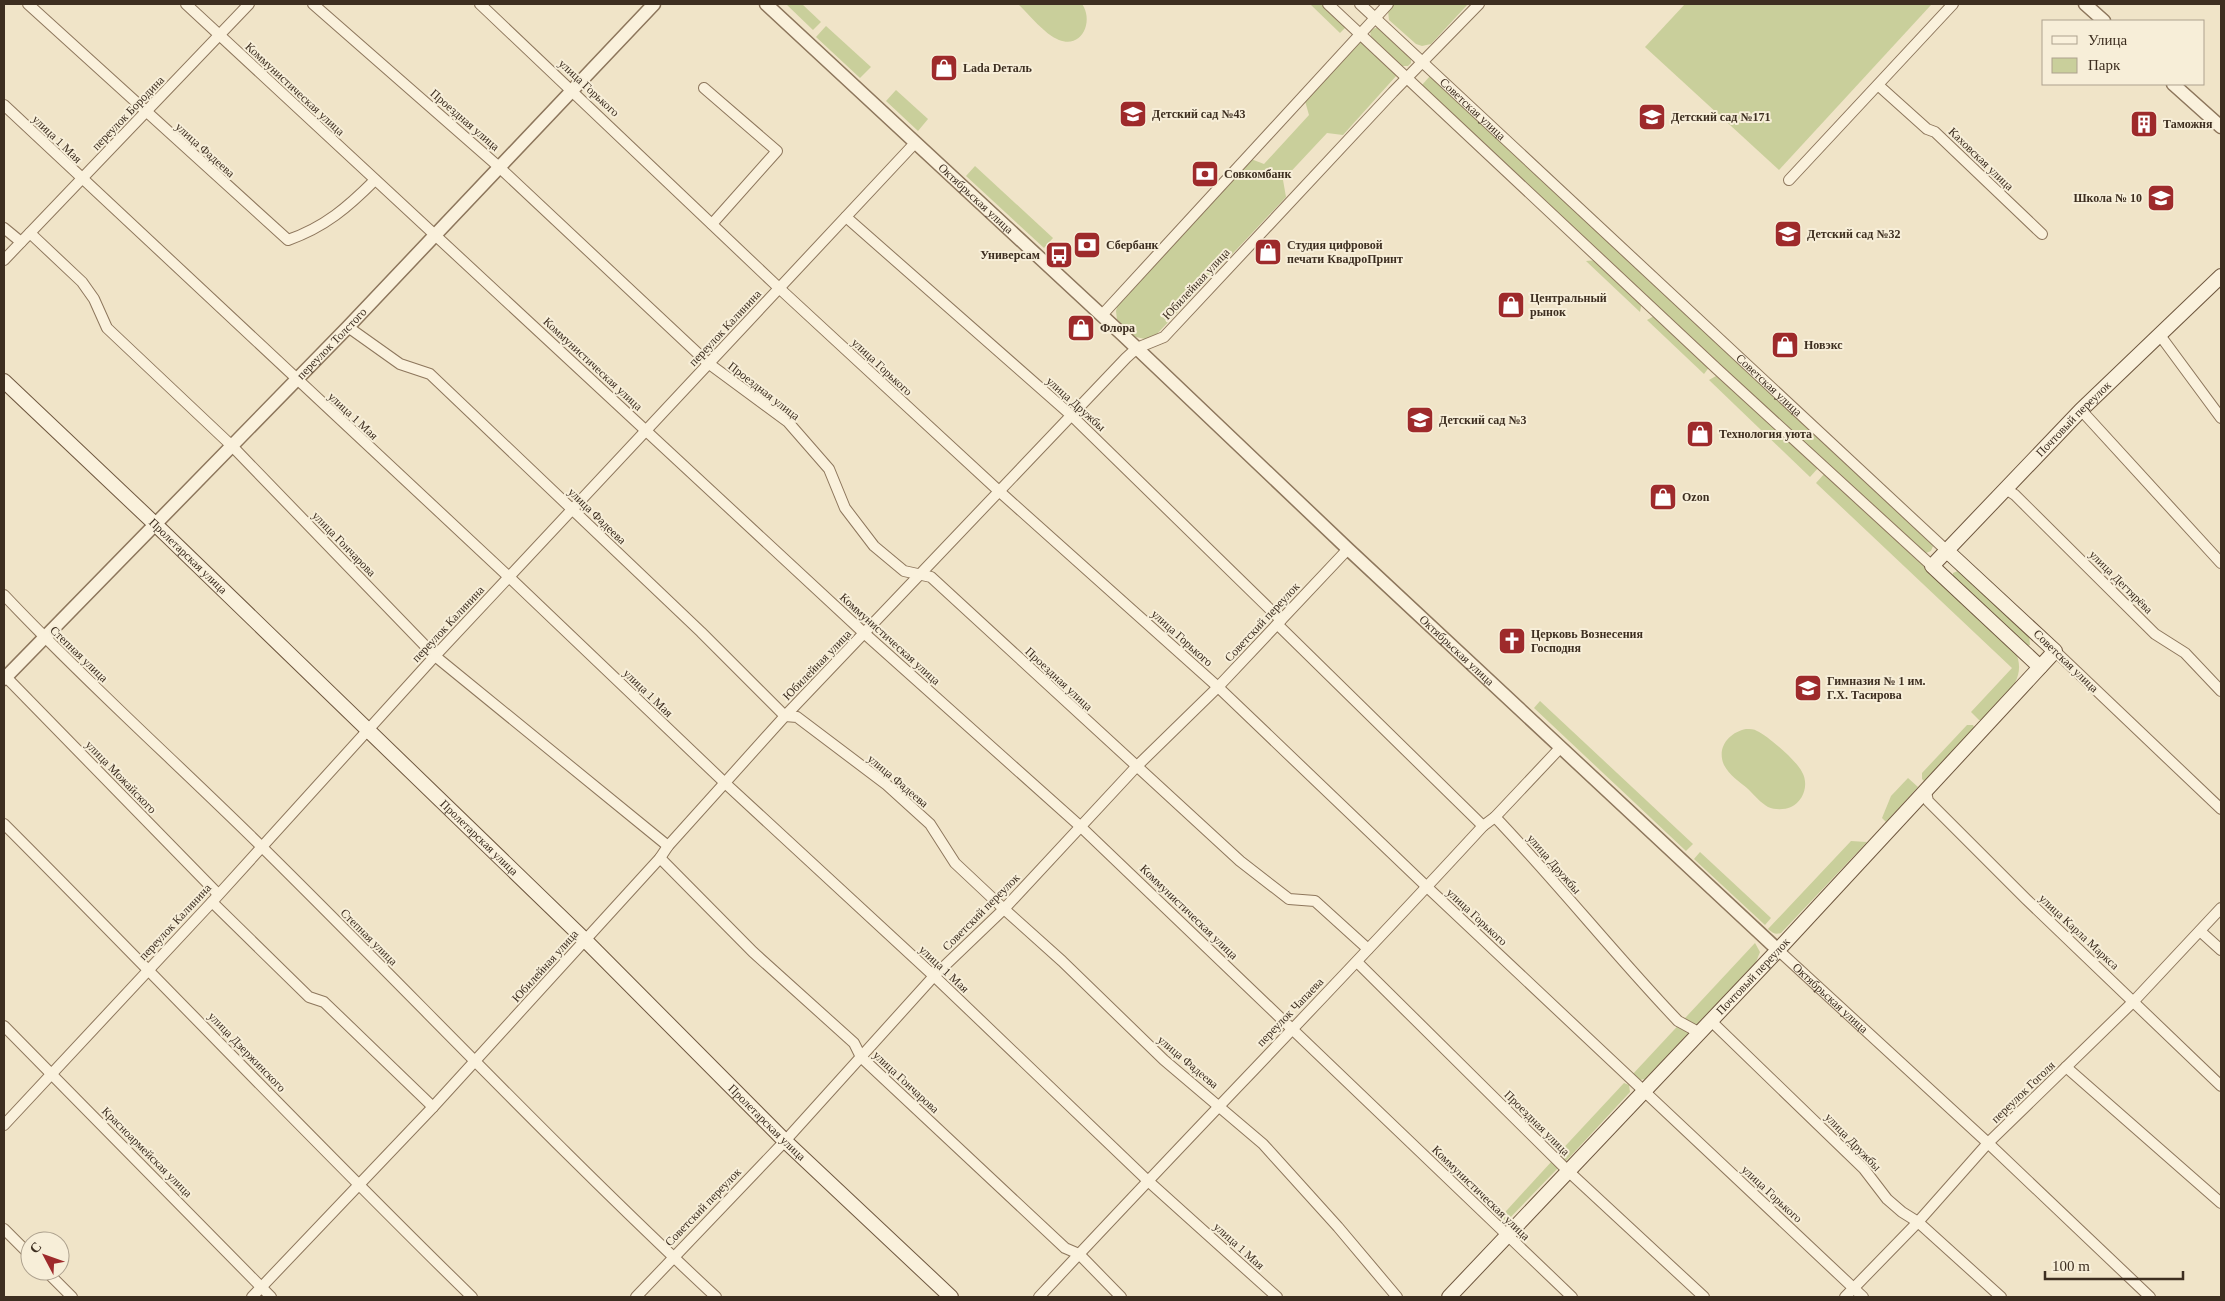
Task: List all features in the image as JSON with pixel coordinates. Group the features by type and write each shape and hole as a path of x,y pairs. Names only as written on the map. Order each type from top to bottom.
{"main road":[{"name":"Почтовый переулок","path":"1932,566 2081,410 2221,276"},
{"name":"Пролетарская улица","path":"4,381 156,525 585,940 785,1141 951,1297"},
{"name":"Советская улица","path":"1946,550 2055,651"},
{"name":"Советская улица","path":"1932,566 2040,667"},
{"name":"Почтовый переулок","path":"1449,1297 1643,1090 1778,950 2055,651"}],"street":[{"name":"улица Фадеева","path":"28,4 288,240 306,234 336,216 375,180"},
{"name":"Коммунистическая улица","path":"186,4 864,633 1081,827 1572,1297"},
{"name":"переулок Бородина","path":"4,260 249,4"},
{"name":"Проездная улица","path":"313,4 499,167 708,363 788,422 829,469 845,508 874,546 904,571 931,577 1240,861 1289,899 1315,901 1368,949"},
{"name":"улица Горького","path":"480,4 572,89 779,288 1000,492 1218,687 1427,887 1863,1297"},
{"name":"переулок Толстого","path":"5,678 348,327 434,234 654,4"},
{"name":"Октябрьская улица","path":"766,4 1102,315 1348,549 1988,1143 2150,1297"},
{"name":"Советская улица","path":"1328,4 1730,381 1932,566"},
{"name":"Советская улица","path":"1360,4 1946,550"},
{"path":"1102,315 1388,4"},
{"name":"Юбилейная улица","path":"252,1297 433,1107 660,858 668,846 786,716 918,575 1137,348 1164,337 1478,4"},
{"path":"1789,180 1953,4"},
{"path":"2085,4 2103,20"},
{"name":"Каховская улица","path":"1878,85 1927,129 1935,132 2042,234"},
{"path":"2174,85 2221,127"},
{"path":"704,88 777,151 712,224"},
{"name":"улица 1 Мая","path":"4,105 509,577 725,784 934,976 1147,1180 1277,1297"},
{"name":"переулок Калинина","path":"4,1125 215,898 435,656 914,143"},
{"name":"улица Дружбы","path":"846,217 1071,415 1483,826"},
{"path":"4,228 21,242"},
{"name":"улица Гончарова","path":"30,232 82,282 94,299 107,328 232,446 435,656 668,846"},
{"name":"улица Фадеева","path":"348,327 400,364 430,374 701,632 786,716 797,717 888,785 930,824 955,863 1062,961 1164,1060 1219,1104 1263,1144 1287,1169 1397,1297"},
{"path":"2159,334 2221,418"},
{"path":"2081,410 2221,563"},
{"name":"улица Дегтярёва","path":"2006,489 2015,495 2156,634 2185,653 2221,690"},
{"name":"Советский переулок","path":"636,1297 785,1141 934,976 1004,909 1136,767 1218,687 1348,549"},
{"name":"Степная улица","path":"4,595 44,638 262,846 475,1061 673,1257 716,1297"},
{"name":"Советская улица","path":"2055,651 2221,809"},
{"name":"улица Можайского","path":"5,678 309,997 324,1002 433,1107"},
{"name":"переулок Чапаева","path":"1039,1297 1147,1180 1357,962 1483,826 1495,817 1562,747"},
{"name":"улица Карла Маркса","path":"1926,792 1928,801 2012,885 2221,1086"},
{"name":"улица Дружбы","path":"1495,817 1532,856 1678,1022 1700,1033"},
{"name":"улица Дзержинского","path":"4,824 148,968 358,1185 472,1297"},
{"name":"улица Гончарова","path":"660,858 753,952 854,1043 861,1057 1066,1248 1079,1254 1121,1297"},
{"name":"переулок Гоголя","path":"1845,1297 1918,1222 1988,1143 2134,1001 2221,908"},
{"path":"2200,931 2221,950"},
{"name":"Проездная улица","path":"1357,962 1568,1171 1704,1297"},
{"name":"улица Дружбы","path":"1711,1021 1864,1170 1887,1199 1902,1212 1918,1222 2001,1297"},
{"name":"Красноармейская улица","path":"4,1026 271,1297"},
{"path":"2066,1067 2221,1203"},
{"path":"4,1229 20,1245"},
{"path":"56,1281 72,1297"}],"green space":[{"path":"786,4 802,4 821,22 813,30"},
{"path":"1018,4 1082,4 1087,18 1084,32 1074,41 1059,40 1043,29"},
{"path":"1312,4 1325,4 1348,25 1340,33"},
{"path":"1392,4 1468,4 1431,44 1422,46 1416,44 1389,20 1388,11"},
{"path":"1685,4 1931,5 1779,170 1645,47"},
{"path":"826,26 871,67 860,78 816,37"},
{"path":"1379,28 1411,57 1411,63 1408,66 1402,66 1371,38 1370,31"},
{"path":"1361,41 1397,75 1343,135 1327,133 1283,180 1286,197 1156,335 1145,339 1136,337 1117,320 1116,311 1118,303 1251,159 1264,164 1309,115 1305,101"},
{"path":"1430,76 1931,542 1933,546 1931,551 1926,553 1920,551 1422,85"},
{"path":"896,90 928,119 918,131 886,101"},
{"path":"975,166 1053,238 1044,248 966,176"},
{"path":"1597,260 1642,301 1640,312 1586,261"},
{"path":"1656,315 1710,366 1704,374 1647,320"},
{"path":"1716,376 1721,376 1819,467 1810,477 1709,380"},
{"path":"1825,473 2015,651 2019,662 2019,672 2016,681 1982,720 1979,720 1971,712 2012,668 1816,483"},
{"path":"1960,570 2029,635 2030,645 2027,646 1953,578 1953,573"},
{"path":"1540,701 1693,844 1686,851 1534,708"},
{"path":"1967,725 1973,725 1975,729 1924,781 1922,773"},
{"path":"1746,729 1756,730 1768,738 1782,749 1799,767 1805,782 1804,792 1799,801 1791,807 1774,809 1768,807 1726,769 1722,758 1723,746 1735,733"},
{"path":"1908,778 1918,787 1886,822 1882,818 1891,796"},
{"path":"1851,841 1867,842 1781,933 1777,934 1768,929"},
{"path":"1700,852 1771,918 1765,925 1694,859"},
{"path":"1755,943 1760,952 1756,962 1645,1079 1640,1080 1632,1075"},
{"path":"1624,1083 1629,1085 1630,1092 1566,1161 1556,1156"},
{"path":"1552,1161 1559,1167 1506,1222 1497,1221"}],"place":[{"name":"Lada Dеталь","path":"944,68"},
{"name":"Детский сад №43","path":"1133,114"},
{"name":"Детский сад №171","path":"1652,117"},
{"name":"Таможня","path":"2144,124"},
{"name":"Совкомбанк","path":"1205,174"},
{"name":"Школа № 10","path":"2161,198"},
{"name":"Детский сад №32","path":"1788,234"},
{"name":"Сбербанк","path":"1087,245"},
{"name":"Студия цифровой печати КвадроПринт","path":"1268,252"},
{"name":"Универсам","path":"1059,255"},
{"name":"Центральный рынок","path":"1511,305"},
{"name":"Флора","path":"1081,328"},
{"name":"Новэкс","path":"1785,345"},
{"name":"Детский сад №3","path":"1420,420"},
{"name":"Технология уюта","path":"1700,434"},
{"name":"Ozon","path":"1663,497"},
{"name":"Церковь Вознесения Господня","path":"1512,641"},
{"name":"Гимназия № 1 им. Г.Х. Тасирова","path":"1808,688"}]}
